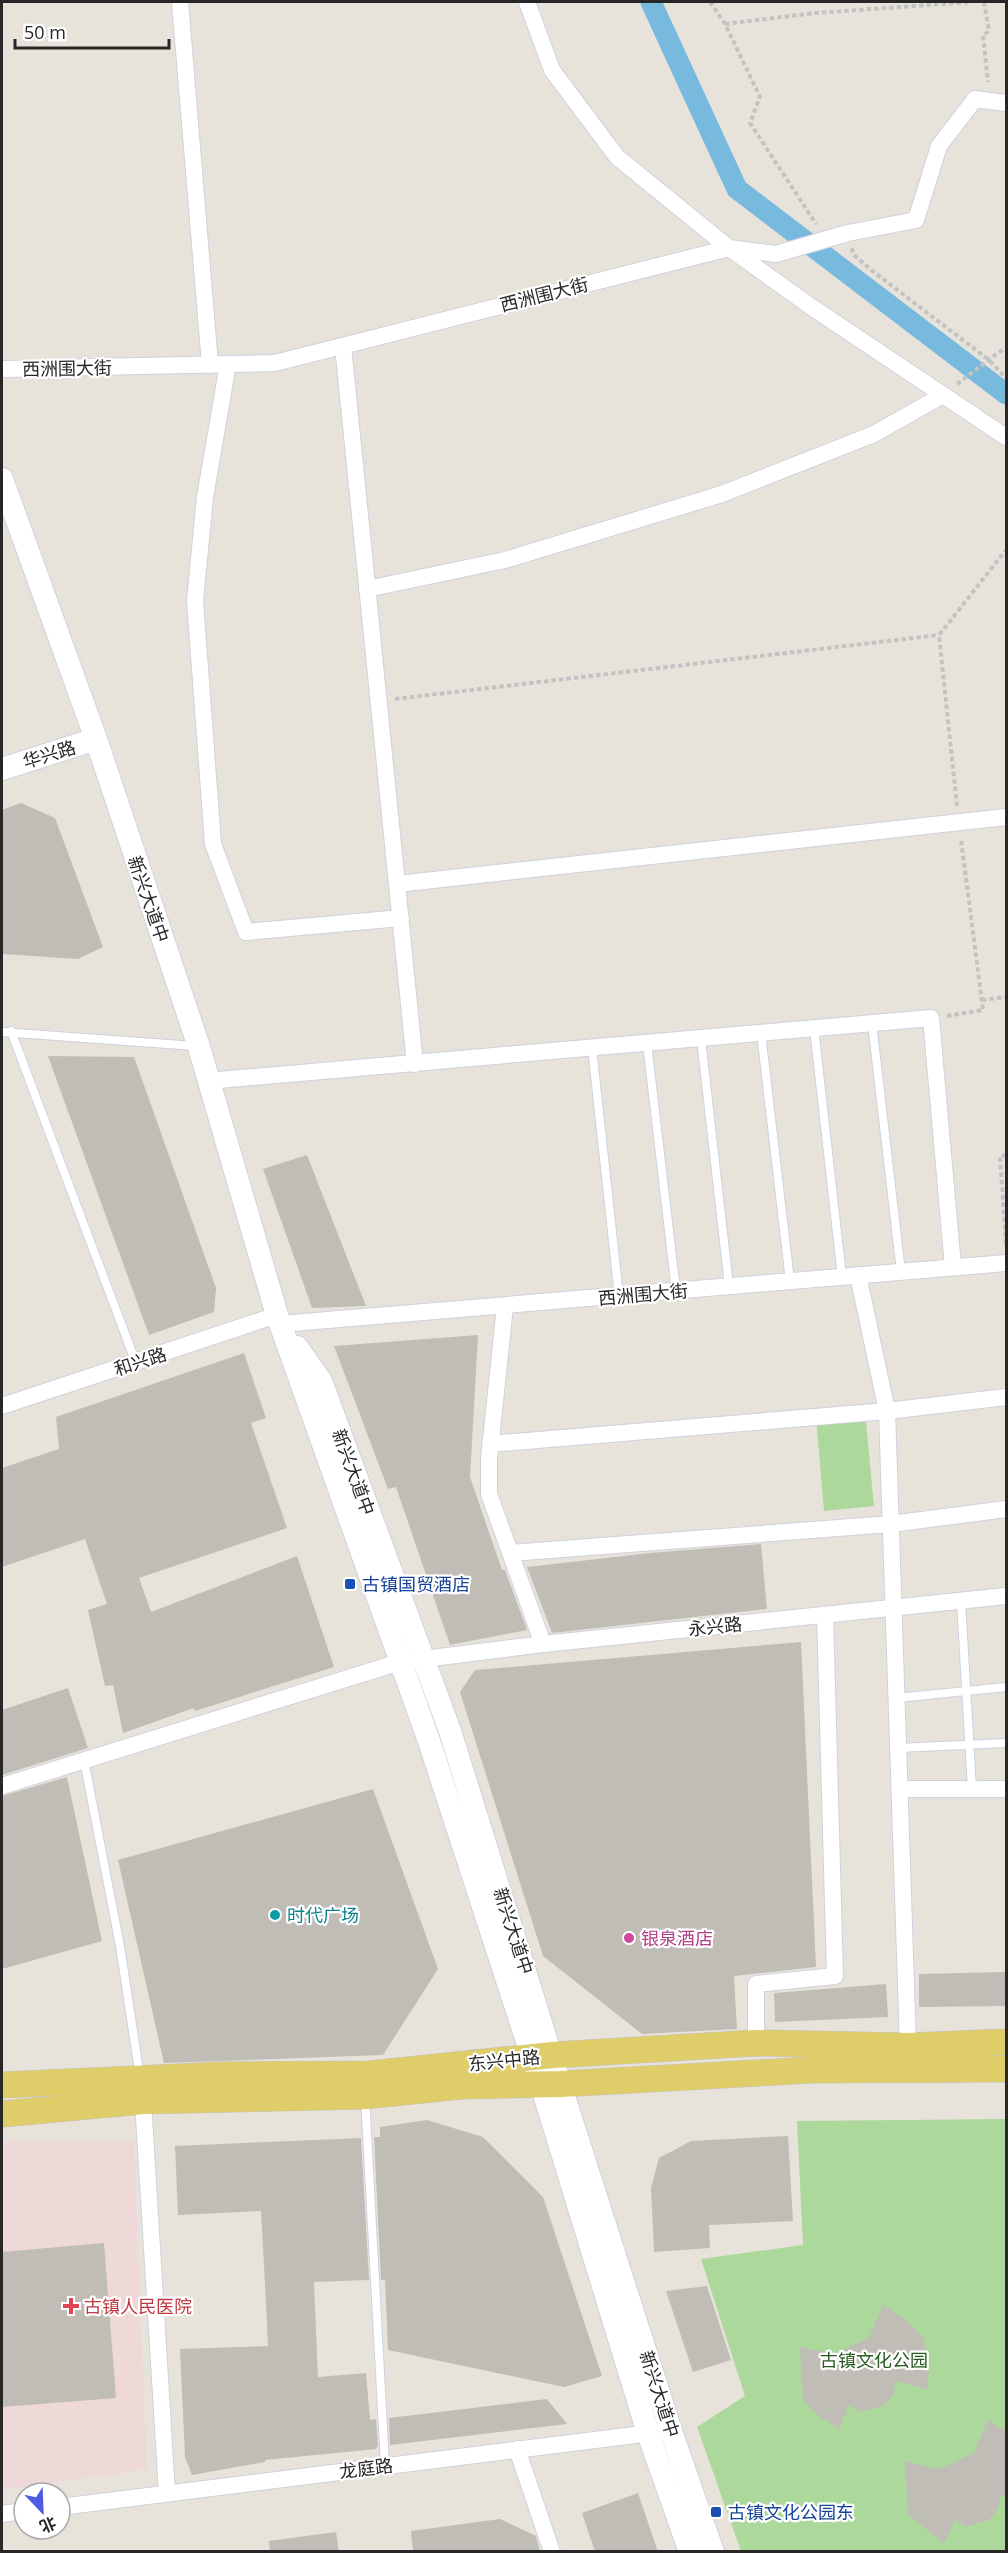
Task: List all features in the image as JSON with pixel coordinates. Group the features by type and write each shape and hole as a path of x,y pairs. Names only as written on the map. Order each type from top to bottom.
{"main road":[{"name":"新兴大道中","path":"2,479 96,739 199,1047 207,1081 279,1319 542,2056"},
{"name":"华兴路","path":"2,769 96,739"},
{"name":"新兴大道中","path":"279,1319 321,1381 450,1731 550,2084 599,2238 671,2431 713,2552"},
{"name":"东兴中路","path":"2,2114 220,2075 369,2074 542,2056 756,2043 908,2046 1006,2042"},
{"name":"东兴中路","path":"2,2085 365,2096 460,2086 550,2084 811,2070 1006,2068"},
{"name":"新兴大道中","path":"599,2238 648,2433 690,2552"}],"street":[{"path":"180,2 210,365"},
{"path":"527,2 552,69 617,156 729,248 813,308 1006,437"},
{"name":"西洲围大街","path":"2,369 275,363 729,248 776,254 848,233 916,220 939,146 975,99 998,102"},
{"path":"342,346 416,1064"},
{"path":"228,364 205,497 195,600 213,844 246,932 401,918"},
{"path":"367,589 505,560 722,494 874,434 943,394"},
{"path":"397,884 1006,817"},
{"path":"207,1081 931,1018 953,1267"},
{"name":"西洲围大街","path":"279,1319 505,1306 1006,1263"},
{"path":"850,1276 887,1411 908,2046"},
{"path":"505,1306 490,1444 489,1494 543,1644"},
{"name":"和兴路","path":"2,1407 279,1319"},
{"path":"490,1444 887,1411 1006,1396"},
{"path":"510,1553 891,1524 1006,1509"},
{"name":"永兴路","path":"2,1786 400,1662 543,1644 1006,1596"},
{"path":"756,2043 756,1984 835,1976 825,1615"},
{"path":"901,1789 1006,1789"},
{"path":"142,2090 167,2493"},
{"name":"龙庭路","path":"72,2505 671,2431"},
{"path":"517,2449 552,2552"}],"lane":[{"path":"872,1023 901,1272"},
{"path":"814,1028 850,1276"},
{"path":"136,1363 6,1031 199,1047"},
{"path":"761,1033 790,1281"},
{"path":"700,1039 729,1287"},
{"path":"647,1043 676,1291"},
{"path":"592,1048 619,1296"},
{"path":"961,1601 972,1789"},
{"path":"897,1698 1006,1687"},
{"path":"899,1748 1006,1743"},
{"path":"84,1760 120,1946 142,2090"},
{"path":"365,2096 385,2465"}],"path":[{"path":"710,2 725,24 760,97 750,123 818,226 848,233 854,254 870,269 989,360 1006,378"},
{"path":"725,24 815,12 971,2"},
{"path":"984,2 989,31 983,35 998,102"},
{"path":"943,394 1006,347"},
{"path":"931,1018 983,1010 958,822 939,634 1006,550"},
{"path":"378,701 939,634"},
{"path":"982,1000 1006,997"},
{"path":"1006,1155 1000,1156 1006,1244"}],"shaded area":[{"name":"古镇人民医院","path":"134,2141 147,2469 64,2481 12,2481 12,2489 2,2490 2,2142"}],"green space":[{"path":"865,1412 874,1506 824,1511 816,1417"},
{"name":"古镇文化公园","path":"1006,2119 1006,2551 741,2551 697,2427 745,2396 701,2259 803,2245 797,2121"}],"building":[{"path":"21,803 55,818 103,947 78,959 2,954 2,810"},
{"path":"48,1056 134,1057 216,1288 214,1312 149,1335"},
{"path":"307,1155 366,1306 312,1308 263,1169"},
{"path":"478,1335 470,1477 502,1570 505,1570 527,1630 450,1645 396,1487 388,1489 334,1346"},
{"path":"244,1353 266,1418 251,1423 287,1528 139,1578 151,1612 297,1556 334,1667 195,1711 194,1708 123,1733 113,1685 105,1686 88,1610 107,1604 85,1539 2,1567 2,1468 59,1449 56,1417"},
{"path":"761,1544 767,1609 552,1633 527,1567 650,1553"},
{"path":"801,1642 816,1967 734,1976 737,2029 642,2034 543,1956 460,1692 475,1670"},
{"path":"68,1688 88,1748 2,1775 2,1710"},
{"path":"67,1777 102,1941 2,1969 2,1796"},
{"name":"时代广场","path":"373,1789 438,1969 383,2055 164,2063 118,1860"},
{"path":"1006,1972 1006,2006 919,2007 919,1974"},
{"path":"886,1984 888,2017 775,2022 774,1993"},
{"path":"427,2120 483,2137 543,2197 602,2376 564,2387 388,2350 385,2280 381,2280 374,2137 380,2137 380,2127"},
{"path":"788,2136 793,2221 709,2225 710,2248 654,2252 651,2188 659,2158 691,2141"},
{"path":"361,2138 369,2280 314,2282 318,2377 366,2373 370,2420 376,2419 378,2446 376,2449 265,2460 265,2462 192,2475 185,2457 180,2349 268,2346 265,2284 261,2211 178,2215 175,2146"},
{"name":"古镇人民医院","path":"104,2243 116,2398 2,2407 2,2252"},
{"path":"707,2286 731,2360 693,2372 666,2291"},
{"path":"883,2305 906,2320 923,2338 929,2365 927,2389 896,2381 893,2394 885,2405 861,2412 849,2405 839,2429 818,2415 803,2400 800,2347 834,2354 869,2338"},
{"path":"547,2399 567,2424 390,2445 389,2418"},
{"path":"988,2420 1006,2431 1006,2497 1001,2495 998,2508 990,2519 967,2527 955,2520 944,2544 908,2514 905,2461 939,2469 974,2453"},
{"path":"638,2493 658,2552 595,2552 582,2513"},
{"path":"500,2519 536,2536 540,2552 413,2552 411,2531"},
{"path":"336,2532 339,2552 270,2552 269,2541"}],"waterway":[{"path":"651,2 737,189 1006,394"}],"place":[{"name":"古镇国贸酒店","path":"350,1584"},
{"name":"时代广场","path":"275,1915"},
{"name":"银泉酒店","path":"629,1938"},
{"name":"古镇人民医院","path":"71,2306"},
{"name":"古镇文化公园东","path":"716,2512"}]}
